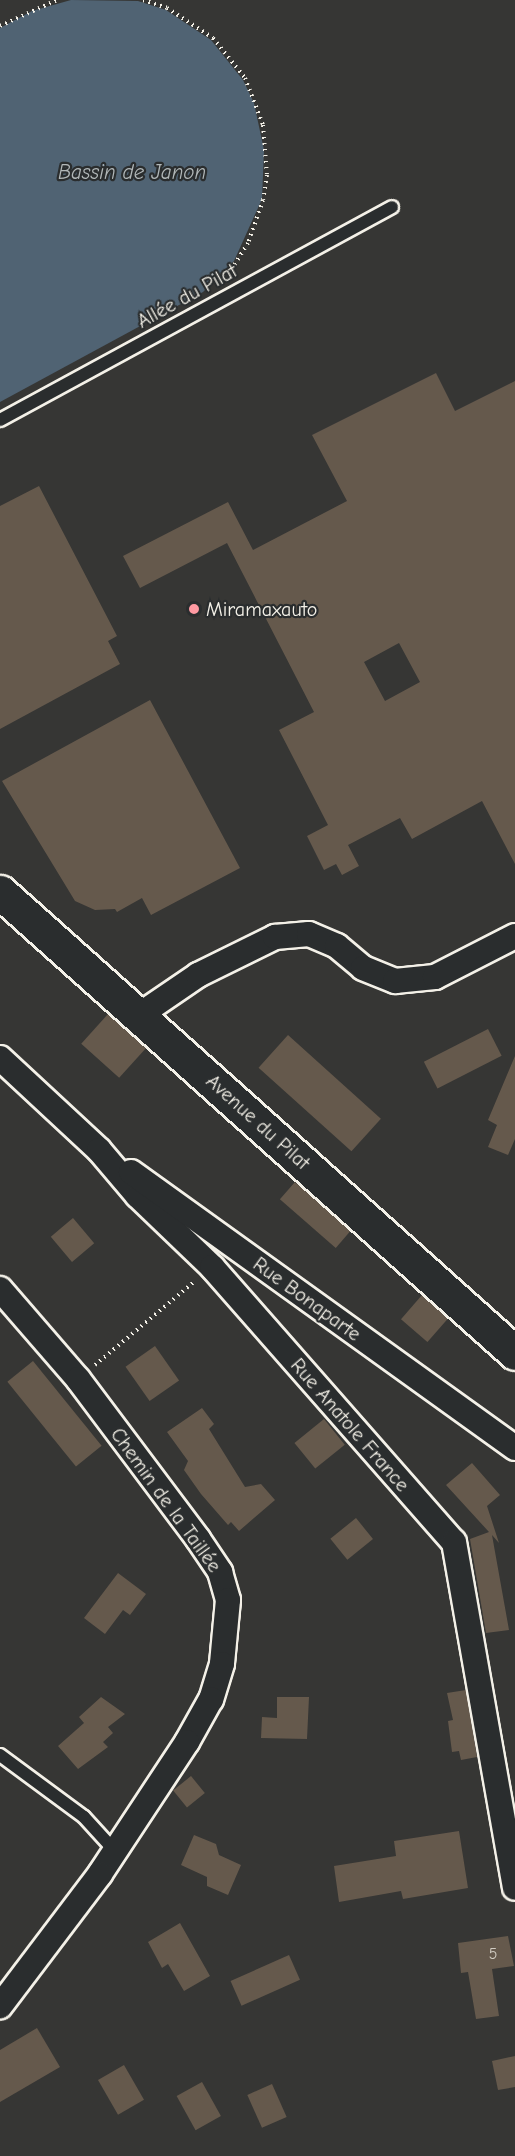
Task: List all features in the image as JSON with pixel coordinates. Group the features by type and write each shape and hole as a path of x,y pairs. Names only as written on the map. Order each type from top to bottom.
{"main road":[{"name":"Avenue du Pilat","path":"0,892 515,1353"}],"street":[{"path":"138,1016 198,975 275,937 309,934 337,946 363,968 395,981 435,977 515,936"},
{"name":"Rue Anatole France","path":"0,1058 99,1150 138,1196 212,1267 454,1542 512,1858 515,1888"},
{"name":"Rue Bonaparte","path":"99,1150 515,1448"},
{"name":"Chemin de la Taillée","path":"0,1289 78,1379 198,1539 220,1572 228,1600 224,1653 211,1699 188,1742 114,1850 0,2006"}],"lane":[{"name":"Allée du Pilat","path":"0,420 392,207"},
{"path":"0,1755 84,1817 114,1850"}],"path":[{"path":"0,26 57,0"},
{"path":"143,0 175,13 213,38 246,78 263,125 267,175 263,200 248,243 215,303"},
{"path":"78,1379 212,1267"}],"water":[{"name":"Bassin de Janon","path":"71,0 138,1 166,10 211,40 243,80 254,103 264,150 262,199 234,261 203,292 0,402 0,28 32,11"}],"building":[{"path":"436,373 455,411 515,381 515,864 482,801 412,839 400,818 348,845 359,866 342,875 336,864 324,870 307,836 328,825 279,730 314,712 227,543 140,588 123,556 228,502 253,550 347,501 312,435","holes":["399,643 420,682 385,701 364,662"]},
{"path":"39,486 117,636 108,641 120,664 0,729 0,506"},
{"path":"150,700 240,868 151,915 142,898 117,912 115,909 95,910 75,901 2,781"},
{"path":"108,1014 146,1048 119,1078 81,1044"},
{"path":"488,1029 502,1056 437,1088 424,1062"},
{"path":"288,1035 381,1119 351,1151 259,1068"},
{"path":"515,1056 515,1139 508,1155 488,1147 497,1125 488,1120"},
{"path":"295,1182 351,1231 336,1248 280,1199"},
{"path":"73,1218 94,1243 72,1262 51,1237"},
{"path":"422,1295 448,1318 427,1342 401,1319"},
{"path":"155,1346 179,1380 150,1401 126,1367"},
{"path":"33,1361 102,1446 76,1466 7,1382"},
{"path":"202,1408 214,1424 209,1429 245,1487 261,1484 275,1500 239,1531 231,1522 228,1525 201,1494 184,1470 188,1461 167,1432"},
{"path":"324,1419 345,1445 315,1469 294,1443"},
{"path":"472,1463 500,1495 487,1506 499,1543 492,1535 509,1630 486,1633 470,1539 489,1532 446,1485"},
{"path":"356,1518 373,1539 347,1560 330,1539"},
{"path":"118,1573 146,1594 130,1615 123,1610 105,1634 84,1618"},
{"path":"466,1690 477,1757 461,1760 459,1751 452,1752 448,1721 453,1720 447,1693"},
{"path":"101,1697 125,1714 108,1727 113,1733 103,1742 108,1747 78,1769 58,1746 84,1723 79,1717"},
{"path":"277,1697 309,1697 307,1739 261,1738 262,1717 277,1718"},
{"path":"191,1776 205,1793 187,1808 173,1790"},
{"path":"459,1831 468,1888 403,1899 401,1891 339,1902 334,1866 396,1856 394,1841"},
{"path":"194,1835 216,1844 219,1855 241,1865 228,1895 207,1886 207,1877 181,1865"},
{"path":"180,1923 210,1976 184,1991 168,1964 162,1968 148,1942"},
{"path":"508,1936 514,1966 492,1969 499,2016 476,2019 468,1972 461,1973 458,1943"},
{"path":"289,1955 300,1980 242,2006 231,1981"},
{"path":"37,2028 60,2067 0,2102 0,2050"},
{"path":"515,2056 515,2087 498,2090 492,2061"},
{"path":"124,2065 144,2100 118,2115 98,2080"},
{"path":"202,2082 221,2116 196,2130 177,2096"},
{"path":"272,2084 287,2117 262,2128 247,2095"}],"place":[{"name":"Miramaxauto","path":"194,609"}]}
